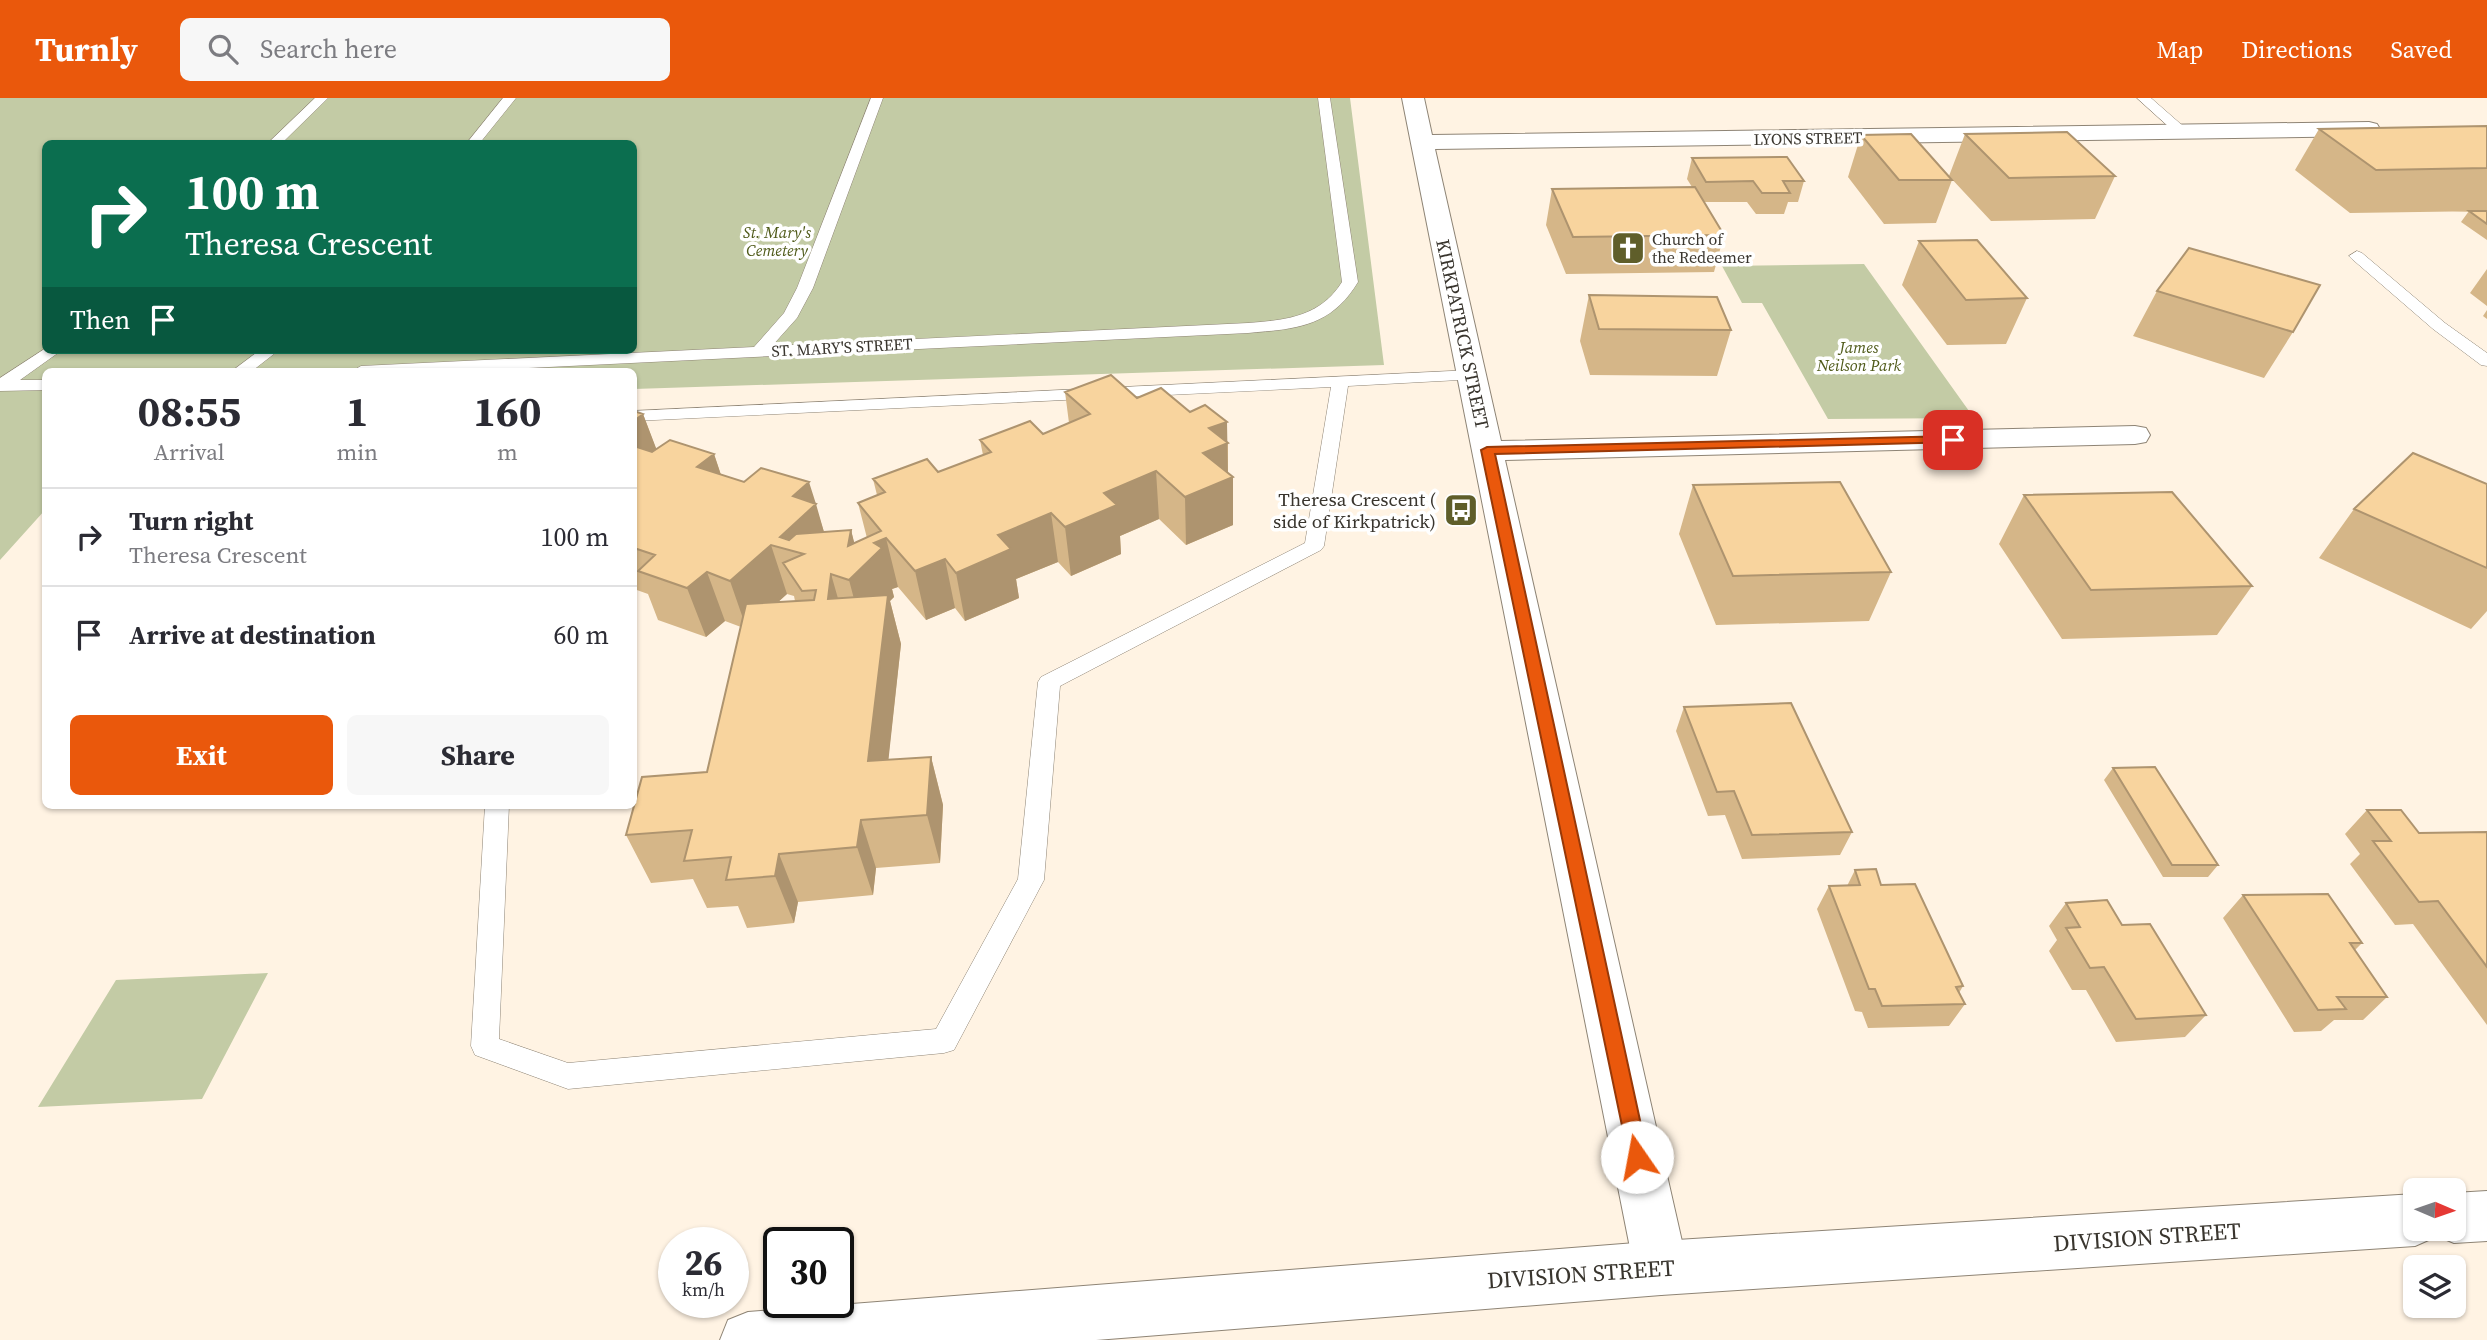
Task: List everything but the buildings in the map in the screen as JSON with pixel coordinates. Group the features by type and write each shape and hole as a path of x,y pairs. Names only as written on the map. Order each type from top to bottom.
{"street":[{"name":"KIRKPATRICK STREET","path":"1413,98 1661,1268"},
{"name":"LYONS STREET","path":"1424,142 2388,129"},
{"path":"1487,450 2135,435"},
{"path":"2466,1217 2487,1216"},
{"name":"DIVISION STREET","path":"748,1340 1661,1268 2403,1221"}],"lane":[{"path":"277,140 321,98"},
{"path":"475,140 510,98"},
{"path":"760,351 791,315 805,288 877,98"},
{"name":"ST. MARY'S STREET","path":"421,368 1248,328 1286,324 1322,315 1342,299 1350,282 1324,98"},
{"path":"2143,98 2184,133"},
{"path":"2357,256 2439,326 2487,361"},
{"path":"0,386 48,354"},
{"path":"246,368 265,354"},
{"path":"637,416 1472,375"},
{"path":"497,809 485,1046 568,1076 944,1041 1031,880 1049,682 1314,546 1340,382"},
{"path":"0,386 42,385"}],"green space":[{"name":"St. Mary's Cemetery","path":"0,98 1350,98 1384,365 637,389 637,368 42,368 42,513 0,560"},
{"name":"James Neilson Park","path":"1864,264 1974,418 1828,419 1762,303 1742,303 1722,266"},
{"path":"268,973 202,1099 38,1107 116,980"}],"place":[{"name":"Church of the Redeemer","path":"1628,248"},
{"name":"Theresa Crescent ( side of Kirkpatrick)","path":"1461,510"}],"route":[{"path":"1637,1157 1487,450 1953,440"}]}
